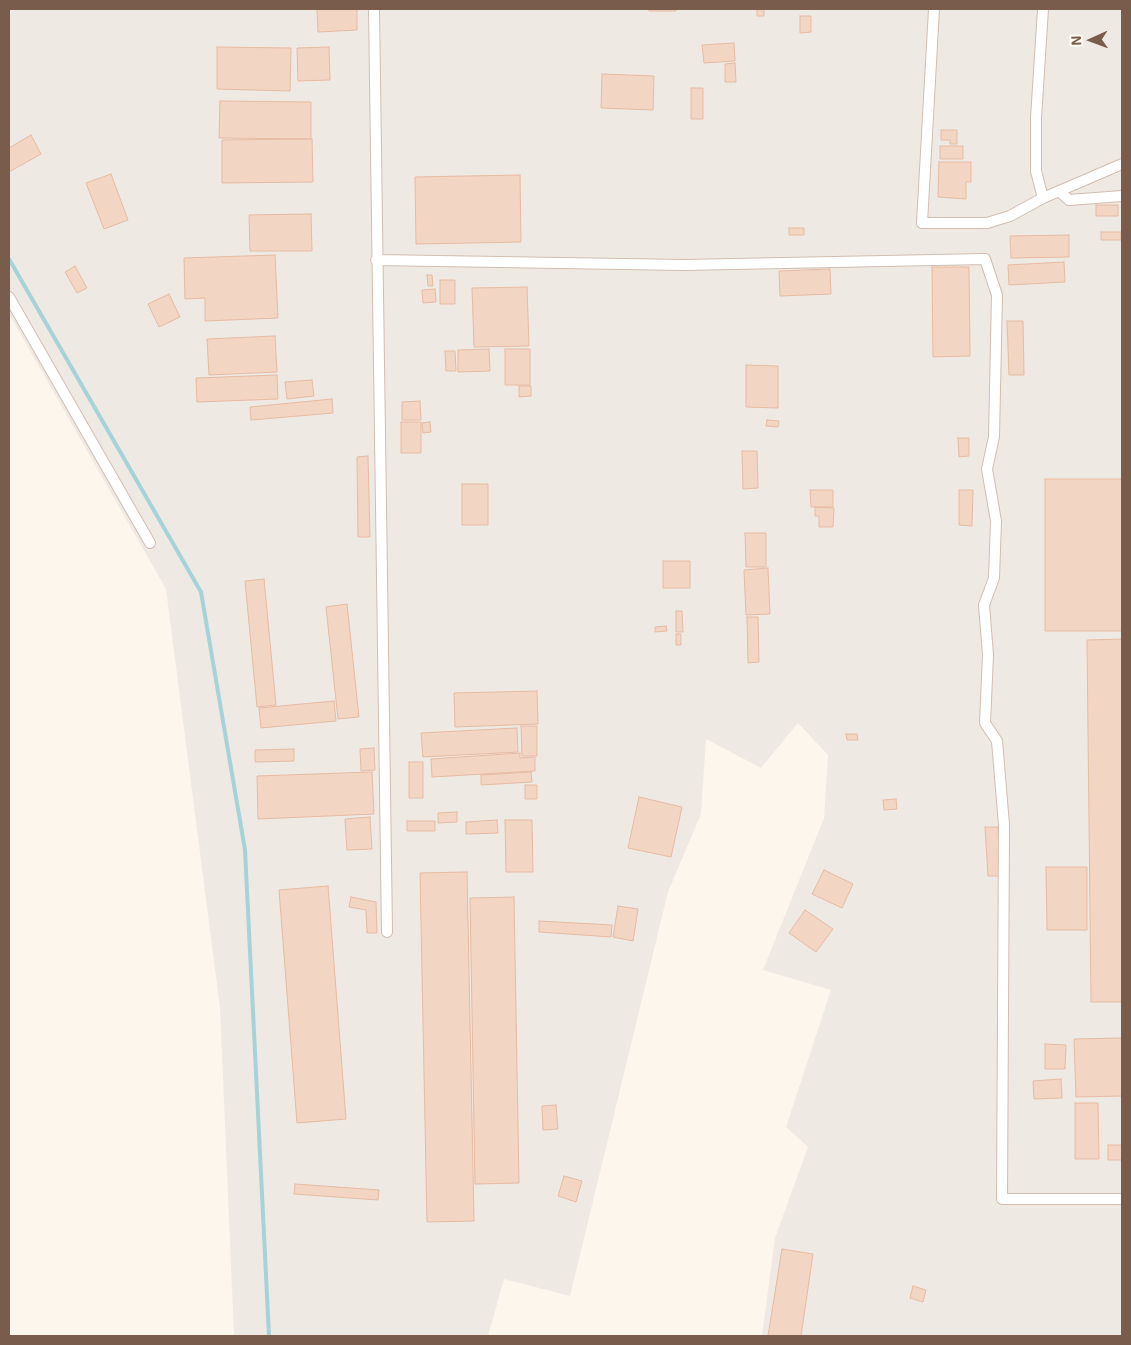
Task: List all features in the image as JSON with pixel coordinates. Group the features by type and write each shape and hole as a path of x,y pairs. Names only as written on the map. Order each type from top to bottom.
{"street":[{"path":"374,9 386,932"},
{"path":"934,9 922,223 987,223 1010,216 1043,198 1122,164"},
{"path":"1043,9 1036,171 1043,198"},
{"path":"1059,191 1069,200 1122,196"},
{"path":"376,260 684,265 985,259 997,295 994,437 987,469 996,521 994,578 984,605 988,655 985,723 997,740 1004,825 1002,1199 1122,1199"},
{"path":"9,297 150,543"}],"shaded area":[{"path":"9,9 1122,9 1122,1336 762,1336 775,1238 808,1147 786,1127 831,990 763,970 824,818 828,755 798,723 761,768 706,739 701,814 668,892 570,1296 504,1279 488,1336 234,1336 220,1008 166,589 9,314"}],"building":[{"path":"317,9 357,9 357,30 318,32"},
{"path":"649,9 676,9 676,11 649,11"},
{"path":"757,9 764,9 764,16 757,16"},
{"path":"800,16 811,16 811,32 800,33"},
{"path":"734,43 735,61 704,63 702,45"},
{"path":"217,47 291,48 290,91 217,89"},
{"path":"329,47 330,80 298,81 297,48"},
{"path":"735,63 736,82 725,82 725,64"},
{"path":"602,74 654,76 653,110 601,108"},
{"path":"691,88 703,88 703,119 691,119"},
{"path":"220,101 311,102 311,139 219,138"},
{"path":"941,130 957,130 957,144 950,144 950,140 941,140"},
{"path":"31,135 41,154 9,172 9,148"},
{"path":"312,139 313,182 222,183 222,140"},
{"path":"940,146 963,146 963,159 940,159"},
{"path":"939,162 971,162 971,182 966,182 966,199 938,197"},
{"path":"111,174 128,220 104,229 86,183"},
{"path":"520,175 521,242 416,244 415,177"},
{"path":"1096,205 1118,205 1118,216 1096,216"},
{"path":"311,214 312,251 250,251 249,215"},
{"path":"789,228 804,228 804,235 789,235"},
{"path":"1101,232 1121,232 1121,240 1101,240"},
{"path":"1069,235 1069,257 1011,258 1010,236"},
{"path":"275,255 278,318 205,321 205,298 185,299 184,258"},
{"path":"1064,262 1065,282 1009,285 1008,265"},
{"path":"75,266 87,288 77,293 65,272"},
{"path":"932,267 969,267 970,356 933,357"},
{"path":"830,269 831,294 780,296 779,271"},
{"path":"427,275 432,275 433,286 428,286"},
{"path":"440,280 455,280 455,304 440,304"},
{"path":"527,287 529,346 474,347 472,288"},
{"path":"435,289 436,302 423,303 422,290"},
{"path":"169,294 180,317 159,327 148,304"},
{"path":"1007,321 1023,321 1024,375 1009,375"},
{"path":"275,336 277,372 209,375 207,339"},
{"path":"489,349 490,371 458,372 458,350"},
{"path":"505,349 530,349 530,385 505,385"},
{"path":"445,351 455,351 456,371 446,371"},
{"path":"746,365 778,366 778,408 746,407"},
{"path":"277,375 278,399 197,402 196,378"},
{"path":"312,380 314,396 287,399 285,382"},
{"path":"519,386 531,386 531,396 519,397"},
{"path":"332,399 333,413 251,420 250,407"},
{"path":"420,401 421,420 402,420 402,402"},
{"path":"767,420 779,421 778,427 766,426"},
{"path":"401,422 421,422 421,453 401,453"},
{"path":"430,422 431,432 423,433 422,423"},
{"path":"958,438 969,438 969,456 959,457"},
{"path":"742,451 757,451 758,488 743,489"},
{"path":"368,456 370,537 358,537 357,457"},
{"path":"1045,479 1122,479 1122,631 1045,631"},
{"path":"462,484 488,484 488,525 462,525"},
{"path":"810,490 833,490 833,507 811,507"},
{"path":"959,490 973,490 972,526 959,525"},
{"path":"815,507 834,508 833,527 819,527 819,516 815,516"},
{"path":"745,533 766,533 766,567 746,567"},
{"path":"663,561 690,561 690,588 663,588"},
{"path":"768,568 770,614 746,615 744,570"},
{"path":"264,579 276,705 257,707 245,581"},
{"path":"347,604 359,717 338,719 326,607"},
{"path":"676,611 682,611 683,632 676,632"},
{"path":"747,617 758,617 759,662 748,663"},
{"path":"666,626 667,631 655,632 655,627"},
{"path":"676,634 681,634 681,645 676,645"},
{"path":"1122,639 1122,1002 1091,1002 1087,640"},
{"path":"537,691 538,724 455,727 454,693"},
{"path":"334,701 336,721 261,728 259,708"},
{"path":"521,726 537,726 537,756 522,756"},
{"path":"517,728 518,752 423,757 421,733"},
{"path":"846,734 857,734 858,740 847,740"},
{"path":"374,748 375,770 361,771 360,749"},
{"path":"294,749 294,761 255,762 255,750"},
{"path":"520,753 520,758 535,757 535,771 432,777 431,759"},
{"path":"409,762 423,762 423,798 409,798"},
{"path":"372,772 374,814 258,819 257,776"},
{"path":"531,772 532,782 481,785 481,775"},
{"path":"525,785 537,785 537,799 525,799"},
{"path":"639,797 682,807 671,857 628,848"},
{"path":"896,799 897,809 884,810 883,800"},
{"path":"457,812 457,822 438,823 438,813"},
{"path":"370,817 372,849 347,850 345,819"},
{"path":"497,820 498,833 466,834 466,822"},
{"path":"505,820 532,820 533,872 506,872"},
{"path":"407,821 435,821 435,831 407,831"},
{"path":"985,827 998,827 1000,876 988,876"},
{"path":"1046,867 1087,867 1087,930 1047,930"},
{"path":"824,870 853,884 842,908 812,894"},
{"path":"467,872 474,1221 427,1222 420,873"},
{"path":"328,886 346,1119 297,1123 279,890"},
{"path":"351,897 376,902 377,933 367,933 366,910 349,907"},
{"path":"514,897 519,1183 475,1184 470,898"},
{"path":"618,906 638,909 633,941 613,937"},
{"path":"805,910 833,929 816,952 789,933"},
{"path":"539,921 612,925 611,937 539,932"},
{"path":"1122,1038 1122,1096 1076,1097 1074,1039"},
{"path":"1045,1044 1066,1045 1065,1069 1045,1069"},
{"path":"1061,1079 1062,1098 1034,1099 1033,1081"},
{"path":"1075,1103 1098,1103 1099,1159 1075,1159"},
{"path":"556,1105 558,1129 543,1130 542,1106"},
{"path":"1108,1145 1122,1145 1122,1160 1108,1160"},
{"path":"564,1176 582,1181 576,1202 558,1196"},
{"path":"295,1184 379,1190 378,1200 294,1194"},
{"path":"782,1249 813,1254 801,1336 768,1336"},
{"path":"913,1286 926,1290 923,1302 910,1298"}],"waterway":[{"path":"9,259 201,592 245,850 269,1336"}]}
